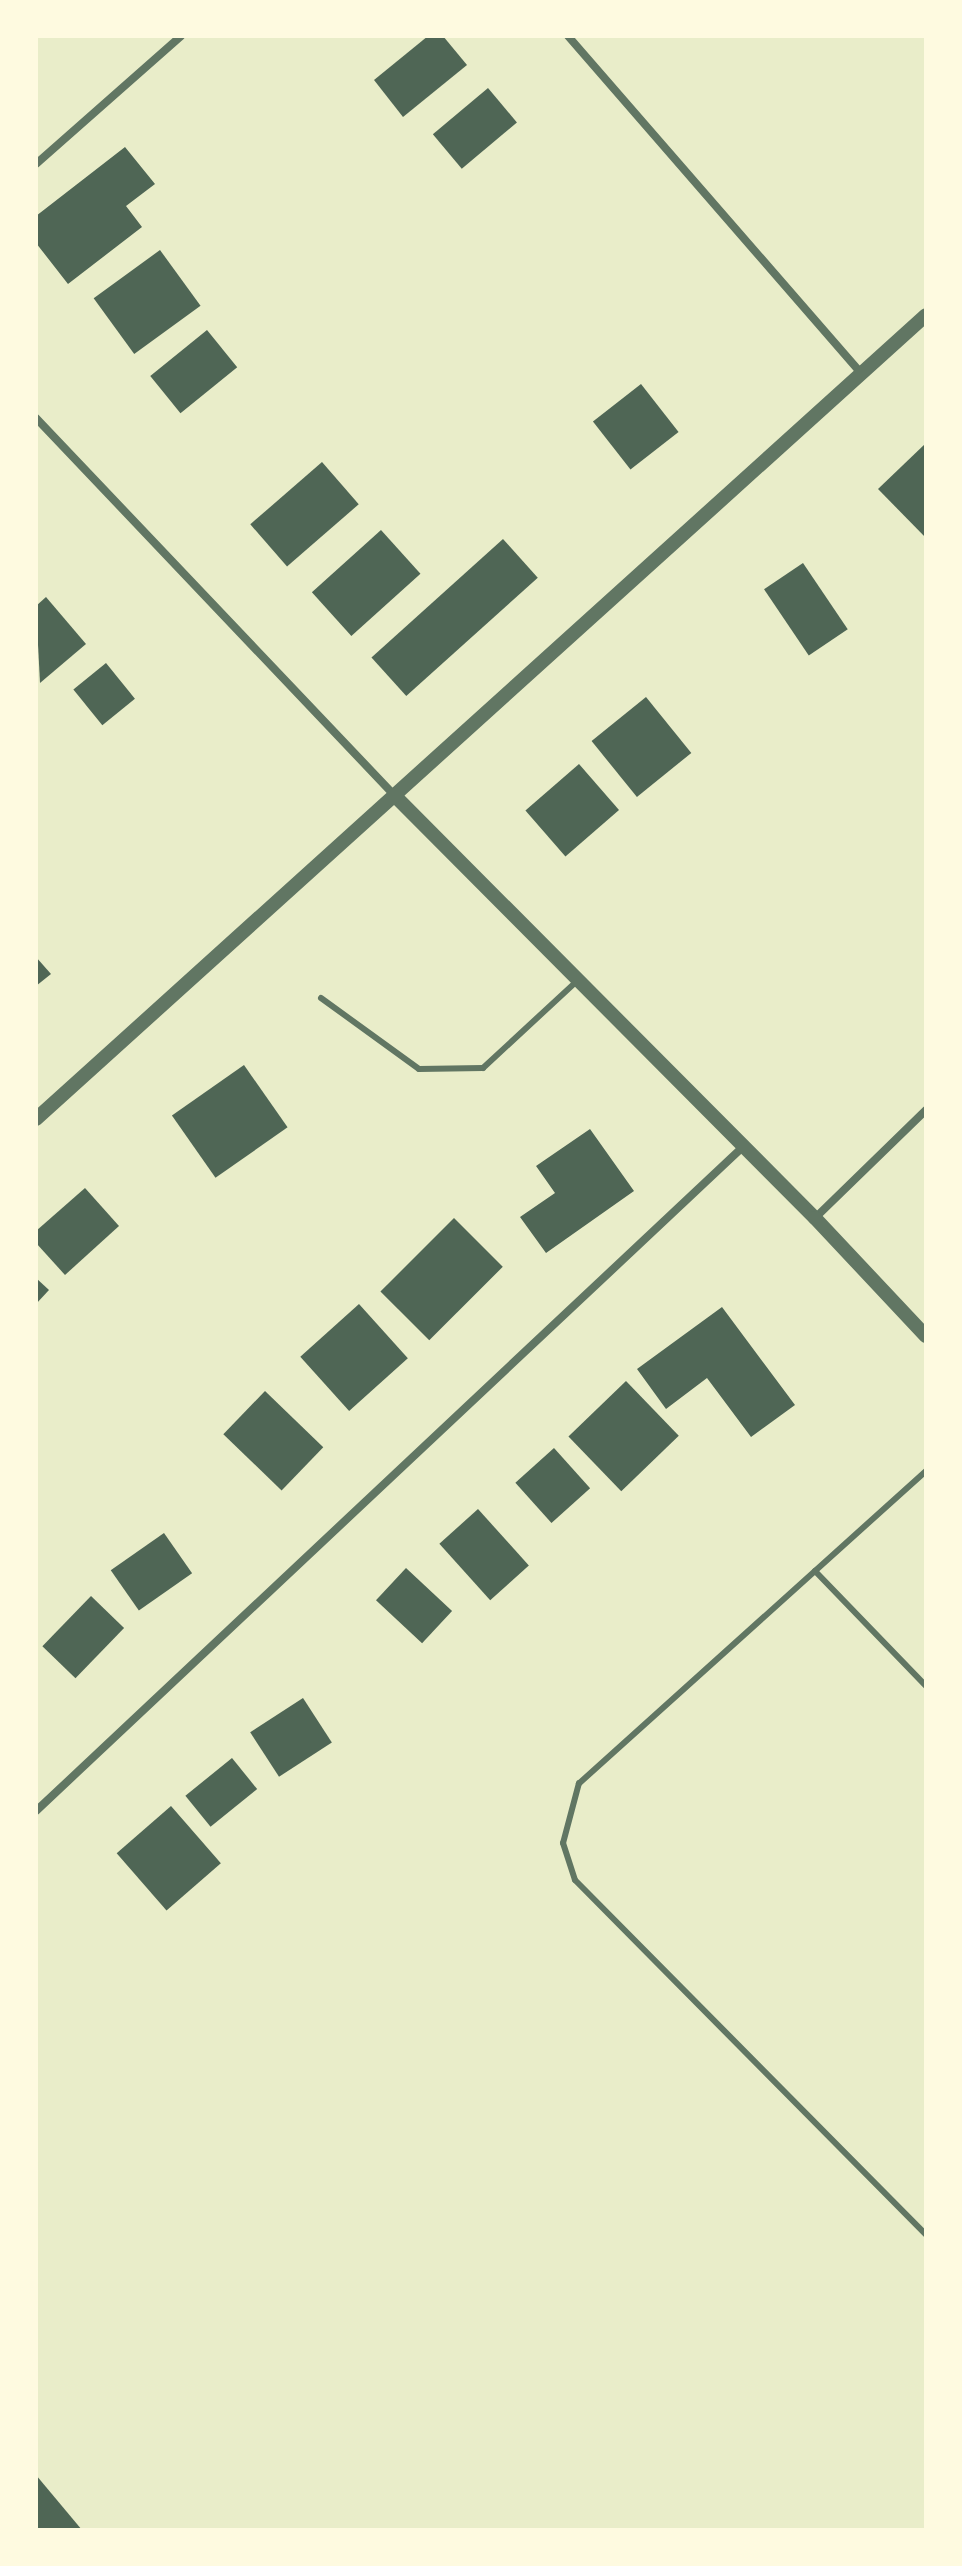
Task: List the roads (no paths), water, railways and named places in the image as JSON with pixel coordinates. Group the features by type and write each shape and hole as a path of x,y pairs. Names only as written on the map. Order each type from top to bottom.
{"street":[{"path":"36,164 181,36"},
{"path":"568,36 862,374"},
{"path":"36,1119 397,798 926,315"},
{"path":"36,418 397,798 815,1218 926,1336"},
{"path":"815,1218 926,1110"},
{"path":"36,1811 744,1146"}],"lane":[{"path":"321,998 419,1069 483,1068 578,980"},
{"path":"926,1471 579,1783 563,1843 575,1880 926,2235"},
{"path":"815,1571 926,1686"}]}
